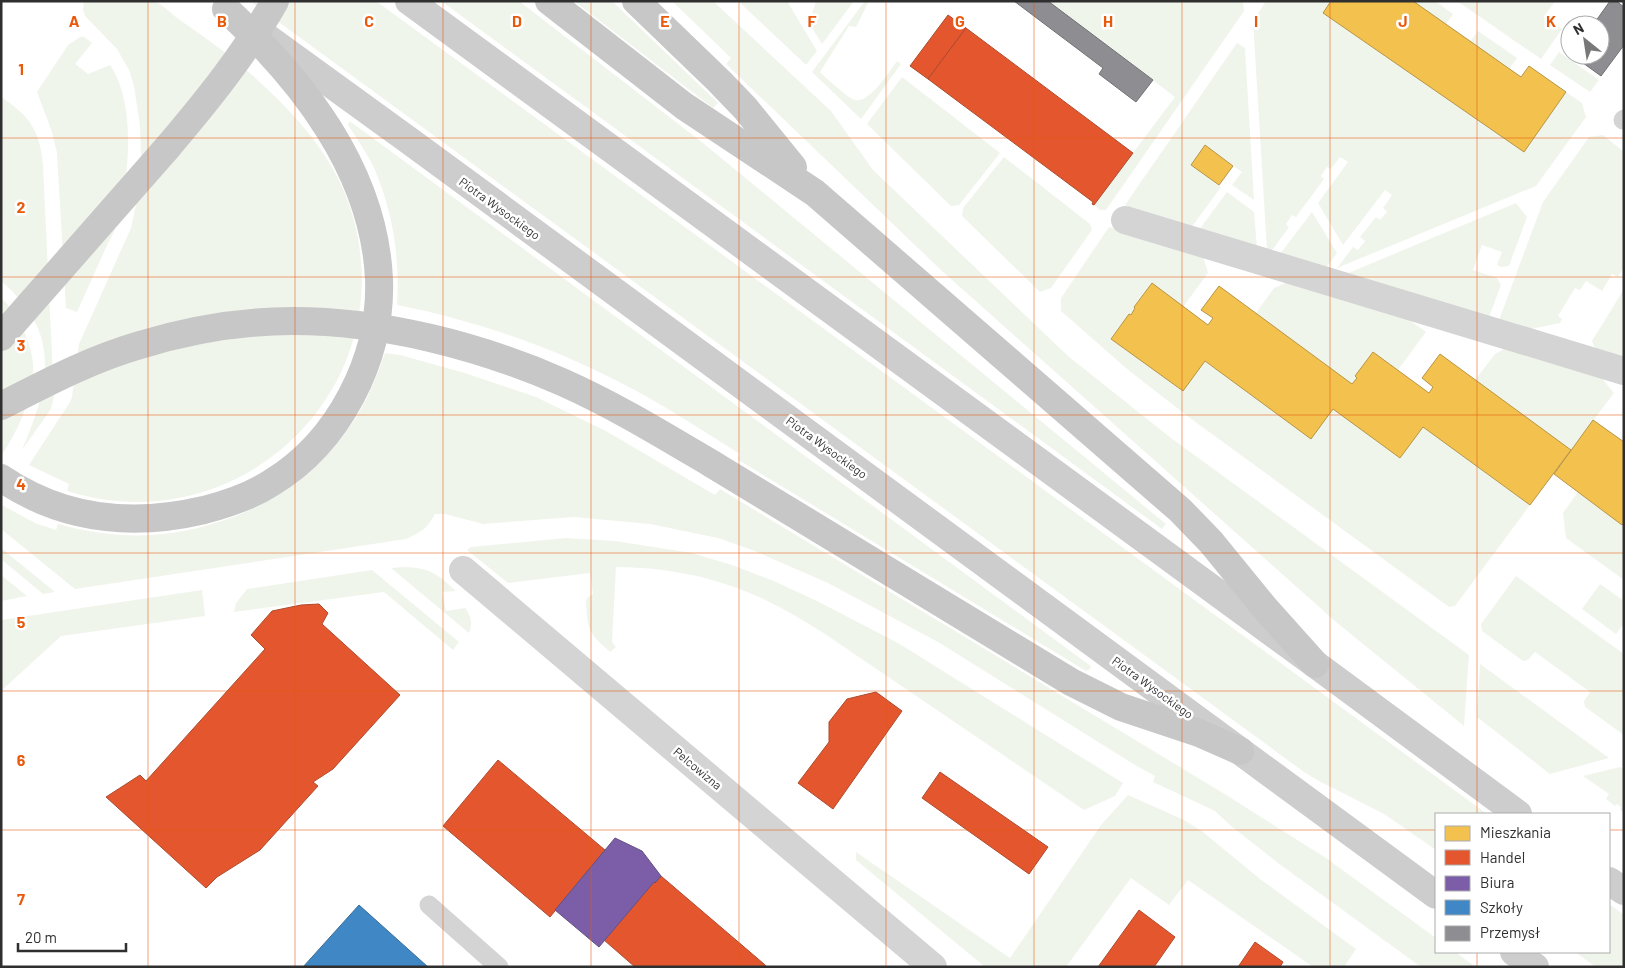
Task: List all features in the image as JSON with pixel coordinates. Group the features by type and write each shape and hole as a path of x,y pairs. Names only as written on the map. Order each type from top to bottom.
{"main road":[{"path":"1,337 208,99 243,51 275,1"},
{"path":"408,1 1517,813"},
{"path":"549,1 684,106 815,193 1180,510 1211,542 1264,607 1315,664"},
{"path":"636,1 738,101 815,193"},
{"path":"8,482 61,508 107,518 160,518 218,506 246,496 270,484 291,469 310,452 327,432 343,410 357,384 367,360 378,307 379,279 366,207 344,156 311,104 273,56 221,5"},
{"name":"Piotra Wysockiego","path":"221,5 459,177 1435,894"},
{"path":"1,406 55,378 99,359 138,345 213,328 293,321 339,324 382,329 470,348 563,382 609,405 712,464 1071,682 1121,707 1199,733 1240,751"},
{"path":"1610,881 1624,892"},
{"path":"1515,953 1535,967"}],"street":[{"path":"1126,220 1624,371"},
{"name":"Pelcowizna","path":"463,570 926,965"}],"lane":[{"path":"430,906 499,967"}],"shaded area":[{"path":"84,1 156,2 234,60 284,106 313,139 337,176 353,217 362,281 353,341 329,394 292,440 246,474 191,495 130,502 67,491 69,484 29,465 70,402 79,344 131,228 138,195 141,156 140,126 134,86 129,70 117,49 85,16 83,10"},
{"path":"250,1 376,1 1486,813 1435,813 1435,849 1384,814 1304,772"},
{"path":"441,1 519,1 703,143 1166,524 1162,529"},
{"path":"574,1 612,1 718,103 713,108"},
{"path":"672,1 713,1 831,111 873,170 1068,356 1171,438 1469,655 1464,726 1336,622 943,272 726,64 731,58"},
{"path":"738,1 787,1 817,51 806,65"},
{"path":"816,1 854,1 822,44 809,23"},
{"path":"865,1 869,1 856,27 849,26 820,72 847,96 855,100 861,100 879,86 897,61 901,64 861,119 812,72"},
{"path":"1048,1 1243,1 1244,11 1106,210 1100,210 1094,205 1175,97"},
{"path":"1266,1 1331,1 1323,13 1524,152 1566,92 1582,103 1586,117 1536,186 1337,268 1353,247 1358,250 1365,241 1360,237 1376,217 1380,220 1387,212 1383,208 1392,195 1385,190 1343,245 1318,203 1348,162 1340,157 1331,169 1327,167 1321,176 1324,179 1296,217 1292,215 1286,224 1289,227 1271,252 1267,250 1253,21"},
{"path":"1413,1 1435,1 1453,14 1446,24"},
{"path":"1457,1 1555,1 1544,17 1560,28 1560,32 1541,59"},
{"path":"1478,31 1517,58 1510,68 1470,42"},
{"path":"80,37 84,37 92,43 75,64 88,74 110,65 119,81 124,100 128,142 125,185 117,223 77,312 66,308 57,153 52,132 37,92 68,45"},
{"path":"1237,43 1245,48 1254,200 1232,185 1242,172 1205,145 1191,165 1221,187 1191,228 1129,209 1125,205"},
{"path":"1559,52 1560,65 1578,65 1599,80 1590,92 1550,65"},
{"path":"902,77 1000,153 959,205 951,206 867,124"},
{"path":"1,97 19,111 32,125 42,153 43,165 54,397 51,409 22,450 39,403 44,381 45,360 42,340 34,320 21,300 1,281"},
{"path":"349,122 1091,666 1090,669 1086,671 763,475 737,459 740,454 635,390 566,357 511,336 454,318 397,305 396,253 386,201 374,168 348,125"},
{"path":"1603,135 1624,152 1624,267 1618,277 1612,274 1602,291 1586,281 1580,290 1575,288 1558,316 1562,319 1560,323 1531,329 1499,320 1543,202 1589,137"},
{"path":"1004,157 1090,224 1092,230 1051,288 1040,292 962,216 963,208"},
{"path":"1227,192 1254,212 1257,248 1199,230"},
{"path":"1516,203 1527,217 1509,266 1501,267 1497,265 1502,252 1482,245 1473,270 1497,278 1501,285 1489,317 1346,274"},
{"path":"1312,212 1337,253 1326,268 1280,254"},
{"path":"1109,227 1203,256 1208,273 1183,307 1151,284 1134,306 1135,308 1131,315 1129,314 1111,338 1182,391 1205,361 1333,409 1423,427 1530,505 1455,606 1449,607 1190,418 1127,369 1061,311 1061,298"},
{"path":"1290,281 1404,316 1426,332 1398,370 1373,352 1352,384 1256,313 1274,288"},
{"path":"1624,289 1624,359 1596,351 1592,341"},
{"path":"1,298 14,312 23,329 33,361 33,377 24,413 1,456"},
{"path":"1508,347 1601,377 1614,393 1571,450 1475,380 1495,354"},
{"path":"385,353 400,355 465,373 536,397 606,431 715,495 720,489 1223,793 1326,858 1435,937 1435,953 1456,953 1476,967 1421,967 1278,863 1215,811 1153,782 1155,776 938,642 828,583 752,550 718,538 650,524 574,517 483,524 445,514 435,514 423,530 406,539 75,589 1,529 2,505 35,523 56,530 58,524 98,533 118,535 178,532 228,519 248,511 262,503 329,451 356,417 375,379"},
{"path":"1578,492 1622,524 1624,523 1624,580 1566,538 1563,513"},
{"path":"566,538 615,541 692,553 732,565 774,581 898,643 1123,783 1115,796 1084,810 825,634 777,606 731,586 666,570 616,567 612,642 616,647 610,652 593,635 588,625 586,601 593,594 590,573 508,583 467,550 471,547"},
{"path":"1,548 55,592 43,594 1,559"},
{"path":"405,567 433,573 456,591 442,592 446,611 465,608 471,620 469,633 391,568"},
{"path":"372,570 459,642 453,650 384,592 234,612 236,603 247,589"},
{"path":"1,575 27,596 1,601"},
{"path":"1516,576 1624,654 1624,735 1585,707 1584,701 1590,692 1535,652 1528,660 1523,661 1482,631 1481,624"},
{"path":"1600,584 1624,601 1624,623 1616,634 1582,609"},
{"path":"202,590 205,616 61,636 1,691 1,620"},
{"path":"1480,664 1609,758 1550,774 1477,717"},
{"path":"1620,767 1624,770 1624,812 1620,810 1621,807 1617,804 1615,806 1606,799 1609,794 1583,776"},
{"path":"1128,795 1184,820 1203,832 1260,879 1356,949 1344,967 1313,967 1188,880 1169,905 1131,878 1066,967 985,967 856,860 856,852 1010,958 1101,825"},
{"path":"1610,905 1624,915 1624,967 1596,967 1576,953 1610,953"}],"building: Mieszkania":[{"path":"1331,1 1413,1 1521,77 1529,66 1566,92 1524,152 1323,13"},
{"path":"1205,145 1233,166 1219,185 1191,165"},
{"path":"1152,283 1208,325 1213,318 1201,310 1219,286 1352,384 1357,378 1355,376 1373,352 1429,393 1433,387 1422,378 1440,354 1571,450 1530,505 1423,427 1400,458 1333,409 1311,439 1205,361 1183,391 1111,339 1129,314 1131,315 1134,307"},
{"path":"1593,420 1624,442 1624,523 1622,525 1554,474"}],"building: Handel":[{"path":"948,15 966,28 928,79 910,66"},
{"path":"966,28 1133,153 1094,205 1092,204 1093,202 928,79"},
{"path":"319,604 328,613 322,624 400,695 333,769 313,782 318,786 260,850 217,877 206,888 106,797 140,775 146,781 265,649 251,635 272,611 301,605"},
{"path":"876,692 902,711 833,809 798,783 829,742 829,722 847,699"},
{"path":"498,760 605,850 550,917 443,826"},
{"path":"940,772 1048,847 1029,874 922,798"},
{"path":"661,876 767,967 635,967 604,940"},
{"path":"1139,910 1175,937 1154,967 1098,967"},
{"path":"1255,942 1283,962 1280,967 1238,967"}],"building: Biura":[{"path":"615,838 642,851 661,876 599,947 555,910"}],"building: Szkoły":[{"path":"359,905 428,967 303,967"}],"building: Przemysł":[{"path":"1014,1 1048,1 1153,80 1136,102 1099,74 1103,68"},
{"path":"1610,1 1616,1 1624,7 1624,45 1610,64 1610,15 1600,15"},
{"path":"1586,65 1609,65 1601,76"}]}
